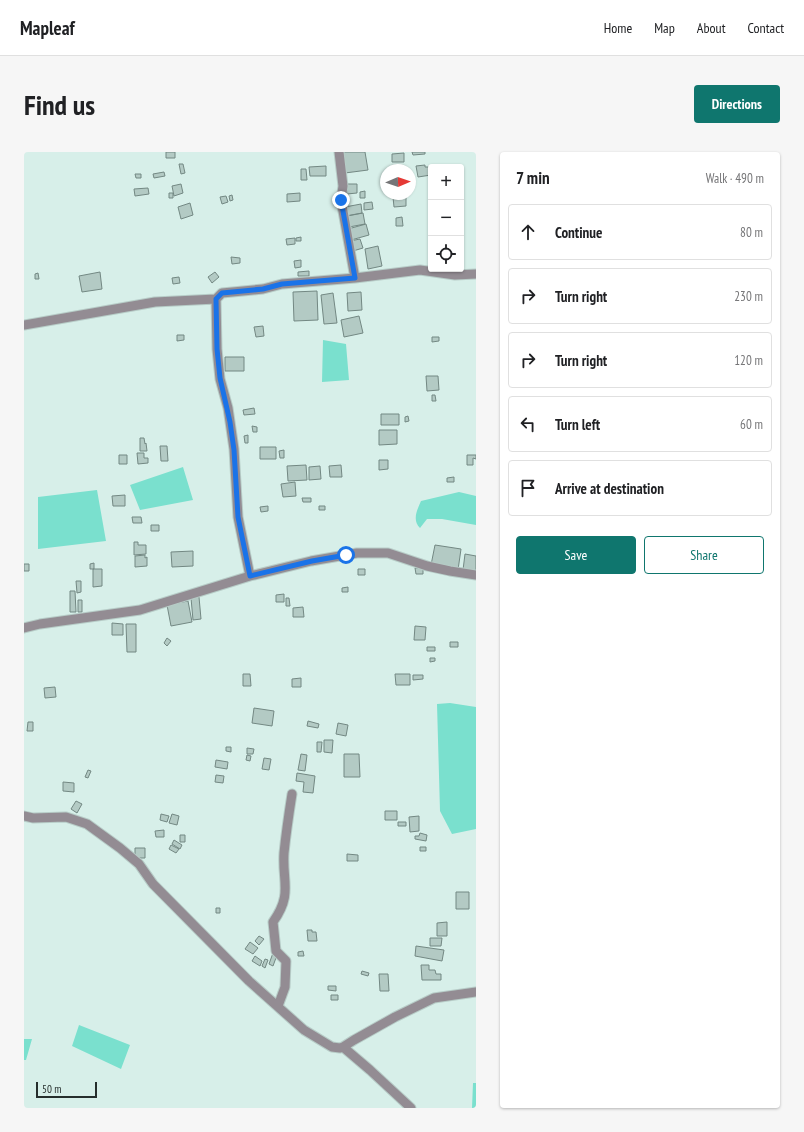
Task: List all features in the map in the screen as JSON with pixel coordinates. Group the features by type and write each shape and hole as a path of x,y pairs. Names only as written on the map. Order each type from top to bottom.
{"street":[{"path":"339,152 343,186 341,200 355,278"},
{"path":"24,325 154,302 216,299 222,293 263,289 282,284 355,278 420,270 455,275 476,274"},
{"path":"216,299 217,349 220,378 230,422 234,450 238,517 250,576"},
{"path":"24,628 40,624 140,610 250,576 312,561 357,553 377,552 398,556 427,566 476,575"},
{"path":"278,1006 285,987 286,962 276,951 273,922 281,911 286,891 284,855 292,794"},
{"path":"24,816 33,818 66,817 87,824 120,848 139,864 153,884 249,981 304,1030 332,1046 340,1048 343,1047 395,1017 434,998 476,992"},
{"path":"343,1047 411,1108"}],"shaded area":[{"path":"323,340 346,344 349,380 322,382"},
{"path":"183,467 193,500 140,510 130,485"},
{"path":"97,490 106,541 38,549 38,497"},
{"path":"459,492 476,496 476,525 442,519 427,519 420,528 416,522 416,518 421,501"},
{"path":"450,703 476,707 476,829 452,834 440,811 437,704"},
{"path":"79,1025 130,1045 121,1069 72,1046"},
{"path":"24,1039 32,1039 26,1060 24,1060"},
{"path":"473,1083 476,1083 476,1108 472,1108"}],"building":[{"path":"166,152 175,152 175,158 166,158"},
{"path":"342,152 365,152 368,170 345,173"},
{"path":"412,152 425,152 425,154 413,155"},
{"path":"404,153 404,162 392,162 392,154"},
{"path":"179,164 183,164 185,173 181,174"},
{"path":"425,165 425,167 428,167 428,175 418,177 416,166"},
{"path":"326,166 326,176 310,176 309,167"},
{"path":"301,169 306,169 307,180 301,180"},
{"path":"164,172 165,176 154,178 153,174"},
{"path":"135,174 141,174 141,178 136,178"},
{"path":"181,184 183,193 174,196 172,186"},
{"path":"347,184 357,184 357,193 347,194"},
{"path":"148,188 149,194 135,196 134,189"},
{"path":"365,191 365,198 360,198 360,192"},
{"path":"169,193 173,193 173,198 169,198"},
{"path":"300,193 300,201 287,202 287,194"},
{"path":"232,195 233,200 230,201 229,196"},
{"path":"226,196 228,202 222,204 220,197"},
{"path":"393,200 406,200 406,206 394,207"},
{"path":"372,202 373,209 364,210 364,203"},
{"path":"190,203 193,215 181,219 178,207"},
{"path":"361,204 362,213 346,216 345,207"},
{"path":"363,213 365,224 349,227 347,216"},
{"path":"402,217 403,226 396,226 396,218"},
{"path":"366,224 369,235 351,240 348,229"},
{"path":"301,237 301,241 296,241 296,238"},
{"path":"295,238 295,244 287,245 286,239"},
{"path":"360,239 363,248 353,251 350,241"},
{"path":"378,246 382,266 368,269 365,249"},
{"path":"231,257 240,258 240,263 232,264"},
{"path":"301,260 301,267 295,268 294,261"},
{"path":"309,271 309,276 298,276 298,272"},
{"path":"100,272 102,289 82,292 79,276"},
{"path":"215,272 219,277 212,283 208,277"},
{"path":"38,273 39,279 35,279 35,274"},
{"path":"179,277 180,283 173,284 172,278"},
{"path":"317,291 318,320 294,321 293,292"},
{"path":"361,292 362,310 348,311 347,293"},
{"path":"333,293 337,323 324,324 321,295"},
{"path":"359,316 363,333 344,337 341,320"},
{"path":"263,326 264,336 256,337 254,327"},
{"path":"177,335 184,335 184,340 177,341"},
{"path":"432,337 439,337 439,341 432,342"},
{"path":"225,357 244,357 244,371 225,371"},
{"path":"426,376 438,376 439,390 427,391"},
{"path":"432,395 435,395 436,401 432,401"},
{"path":"254,408 255,414 244,415 243,410"},
{"path":"381,414 399,414 399,425 381,425"},
{"path":"408,416 409,421 405,422 405,417"},
{"path":"252,426 257,427 257,432 253,432"},
{"path":"379,430 397,430 397,444 379,445"},
{"path":"248,435 248,443 245,443 244,436"},
{"path":"140,438 144,438 147,451 140,451"},
{"path":"160,446 167,446 168,461 161,461"},
{"path":"260,447 276,447 276,459 260,459"},
{"path":"284,450 284,458 280,458 279,451"},
{"path":"137,453 144,453 144,458 148,458 148,463 138,464"},
{"path":"119,455 127,455 127,464 119,464"},
{"path":"467,455 476,455 476,459 473,458 473,465 467,465"},
{"path":"379,460 388,460 388,469 379,470"},
{"path":"306,465 307,480 288,481 287,466"},
{"path":"341,465 342,477 330,477 329,466"},
{"path":"320,466 321,479 309,480 309,467"},
{"path":"454,477 454,482 447,482 447,478"},
{"path":"295,482 296,496 283,497 281,484"},
{"path":"125,495 125,506 113,506 112,496"},
{"path":"302,498 311,498 311,502 303,502"},
{"path":"268,506 268,511 261,512 260,507"},
{"path":"319,506 325,506 325,510 319,510"},
{"path":"132,517 141,517 142,523 133,523"},
{"path":"151,525 159,525 159,531 151,531"},
{"path":"134,542 138,542 138,545 146,545 146,554 134,555"},
{"path":"435,545 461,549 458,570 431,565"},
{"path":"193,551 193,566 172,567 171,552"},
{"path":"465,554 476,556 476,572 463,570"},
{"path":"145,555 145,558 147,557 147,566 135,567 135,556"},
{"path":"94,563 94,569 90,569 90,564"},
{"path":"24,564 29,564 29,571 24,571"},
{"path":"415,568 423,568 423,574 416,574"},
{"path":"93,569 102,569 102,586 93,587"},
{"path":"358,569 365,569 365,575 358,575"},
{"path":"76,581 81,581 81,592 77,593"},
{"path":"348,587 348,592 342,592 342,588"},
{"path":"70,591 75,591 76,612 70,612"},
{"path":"284,594 284,602 276,602 276,595"},
{"path":"199,597 201,619 193,620 191,598"},
{"path":"286,598 289,598 290,606 286,606"},
{"path":"78,600 82,600 82,612 78,612"},
{"path":"188,601 192,622 171,626 167,605"},
{"path":"303,607 304,617 293,617 293,608"},
{"path":"112,623 123,624 123,635 112,635"},
{"path":"126,624 136,624 136,652 127,652"},
{"path":"415,626 426,627 425,640 414,640"},
{"path":"167,638 171,641 167,646 164,643"},
{"path":"450,642 458,642 458,647 450,647"},
{"path":"427,647 435,647 435,651 427,651"},
{"path":"430,658 435,658 435,661 430,662"},
{"path":"243,674 250,674 251,686 243,686"},
{"path":"395,674 410,674 410,685 396,685"},
{"path":"413,675 423,675 423,679 413,680"},
{"path":"301,678 301,687 292,687 292,679"},
{"path":"55,687 56,697 45,698 44,688"},
{"path":"254,708 274,711 272,726 252,723"},
{"path":"308,721 319,724 318,728 307,726"},
{"path":"28,722 33,722 33,731 27,731"},
{"path":"338,723 348,725 346,736 336,734"},
{"path":"324,740 333,740 332,753 324,752"},
{"path":"317,742 322,742 321,752 317,752"},
{"path":"226,747 231,747 231,752 226,751"},
{"path":"247,748 254,749 253,754 247,754"},
{"path":"301,754 307,755 305,771 298,770"},
{"path":"344,754 359,754 360,777 344,777"},
{"path":"247,755 251,756 250,761 246,760"},
{"path":"264,758 271,759 269,770 262,769"},
{"path":"216,760 228,762 227,769 215,767"},
{"path":"88,770 91,771 88,778 85,777"},
{"path":"297,773 315,776 313,793 303,792 304,782 296,781"},
{"path":"216,775 224,776 223,783 215,782"},
{"path":"63,782 74,783 74,792 63,791"},
{"path":"76,801 82,804 77,813 71,809"},
{"path":"385,811 397,811 397,820 385,820"},
{"path":"161,814 169,816 167,822 160,820"},
{"path":"172,814 179,816 177,825 169,823"},
{"path":"419,816 419,831 410,832 409,817"},
{"path":"398,822 406,822 406,826 398,826"},
{"path":"164,830 164,837 156,837 155,831"},
{"path":"420,833 427,835 426,841 415,839 415,836 419,836"},
{"path":"180,835 185,835 185,842 180,842"},
{"path":"174,840 182,845 180,849 172,844"},
{"path":"171,845 179,849 176,853 169,849"},
{"path":"420,847 426,847 426,851 420,851"},
{"path":"135,848 145,848 145,858 135,858"},
{"path":"347,854 358,855 358,861 347,861"},
{"path":"456,892 469,892 469,909 456,909"},
{"path":"216,908 220,908 220,913 216,913"},
{"path":"447,922 447,936 437,936 437,923"},
{"path":"307,930 316,932 317,941 308,941"},
{"path":"259,936 264,939 259,945 255,941"},
{"path":"430,938 442,938 441,946 430,946"},
{"path":"250,942 258,948 253,954 245,949"},
{"path":"416,946 444,950 442,961 415,956"},
{"path":"303,951 304,956 298,956 298,952"},
{"path":"273,953 277,955 273,966 269,964"},
{"path":"255,956 262,961 260,966 252,961"},
{"path":"265,959 268,960 265,968 262,966"},
{"path":"421,965 429,965 429,970 435,970 436,974 441,974 441,980 422,980"},
{"path":"362,971 369,973 368,976 361,974"},
{"path":"379,974 388,974 389,991 380,991"},
{"path":"328,986 336,986 336,991 328,990"},
{"path":"331,995 338,995 338,1000 331,1000"}],"route":[{"path":"341,200 355,278 282,284 263,289 222,293 216,299 217,349 220,378 228,408 234,450 238,517 250,576 312,561 346,555"}]}
